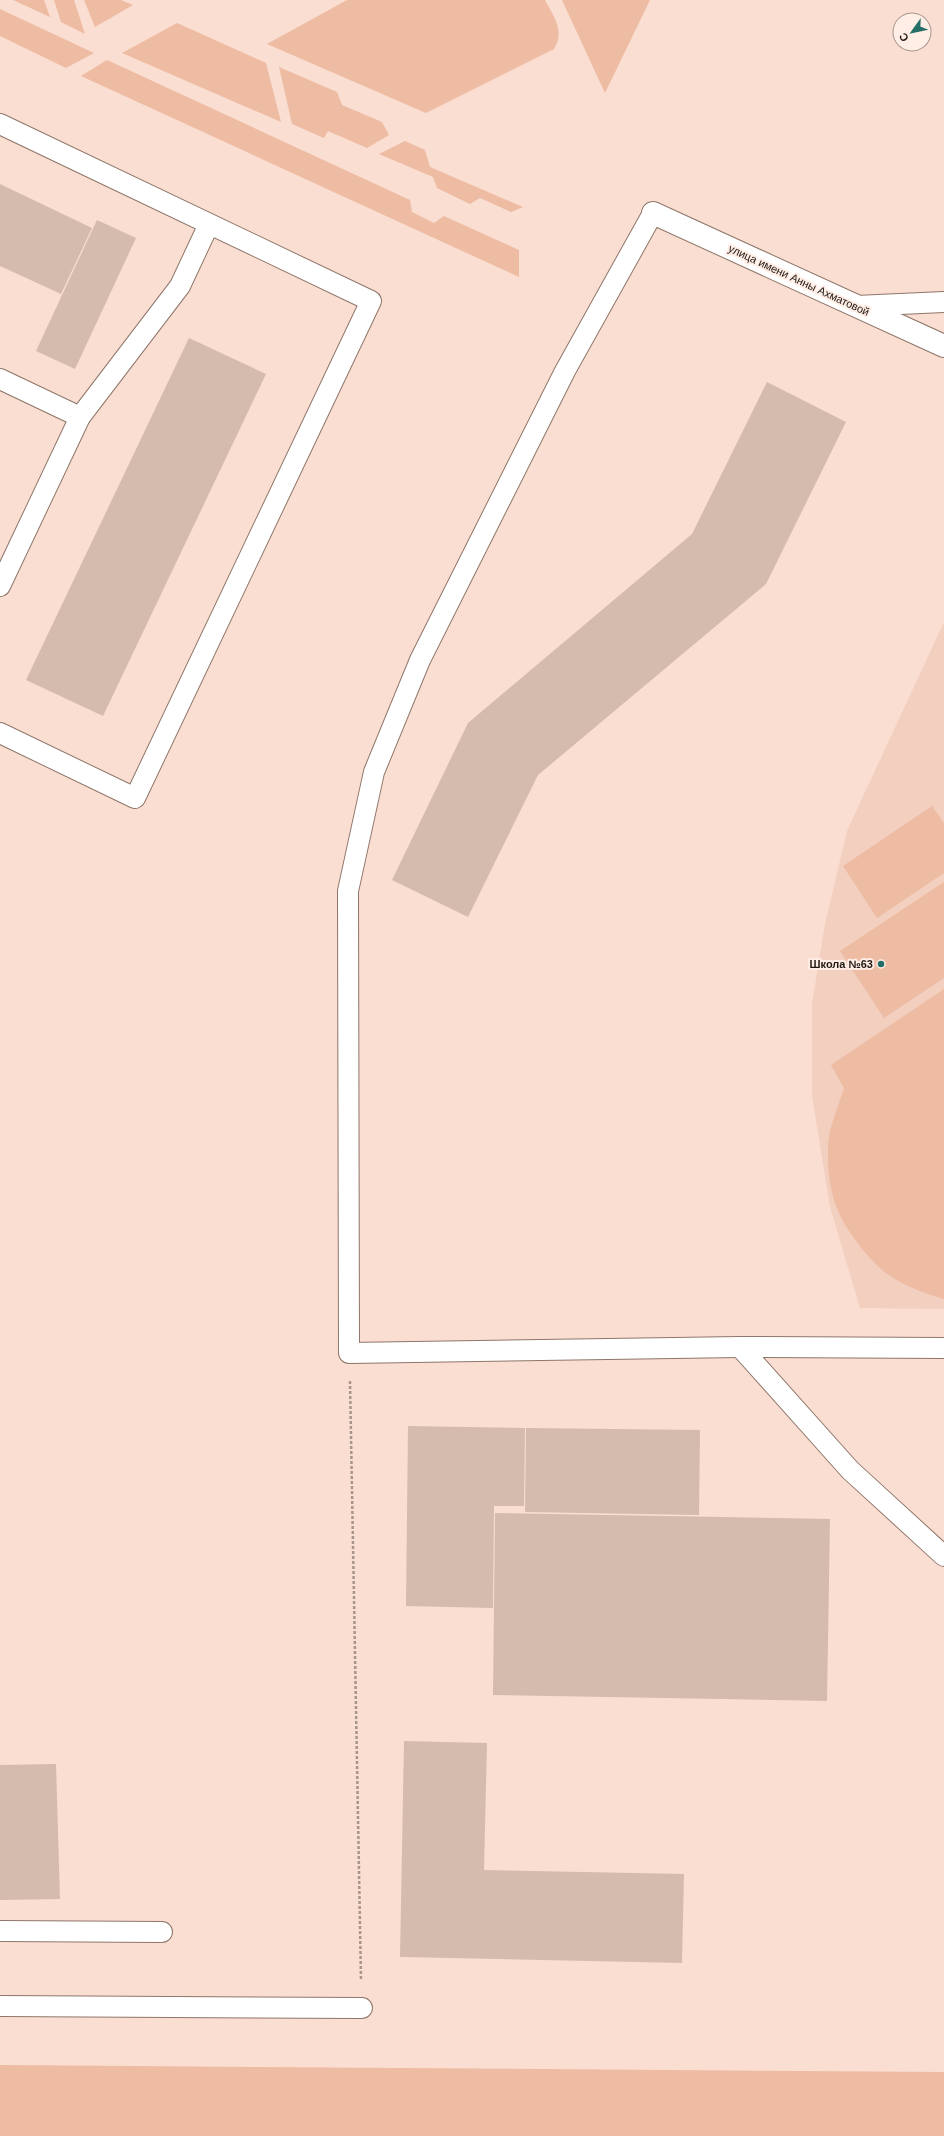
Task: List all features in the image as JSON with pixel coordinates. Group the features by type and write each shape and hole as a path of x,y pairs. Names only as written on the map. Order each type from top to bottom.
{"street":[{"name":"улица имени Анны Ахматовой","path":"653,213 944,346"}],"lane":[{"path":"0,124 371,301 135,798 0,733"},
{"path":"653,213 565,371 420,660 374,772 348,891 349,1353 740,1347 944,1348"},
{"path":"0,586 80,417 180,286 209,224"},
{"path":"856,306 944,302"},
{"path":"0,379 80,417"},
{"path":"740,1347 850,1470 944,1556"},
{"path":"0,1931 162,1932"},
{"path":"0,2006 362,2008"}],"path":[{"path":"349,1353 362,2008"}],"shaded area":[{"path":"13,0 44,0 50,17"},
{"path":"54,0 74,0 85,34 61,22"},
{"path":"84,0 121,0 133,5 95,27"},
{"path":"347,0 545,0 557,24 557,42 554,49 426,113 267,44"},
{"path":"562,0 650,0 605,93"},
{"path":"0,9 94,53 66,68 0,36"},
{"path":"177,23 266,63 281,122 122,53"},
{"path":"107,60 410,200 412,212 434,223 444,216 519,250 519,277 81,76"},
{"path":"279,67 337,92 342,105 382,122 389,135 367,148 328,131 324,138 292,124"},
{"path":"405,141 425,150 430,167 523,207 511,212 480,198 470,204 437,188 433,177 379,154"},
{"name":"Школа №63","path":"944,622 944,1309 860,1308 830,1207 812,1096 812,1004 825,924 847,831"},
{"path":"932,806 944,823 944,873 877,918 843,866"},
{"path":"944,882 944,978 884,1018 840,951"},
{"path":"944,989 944,1299 915,1289 895,1279 881,1269 864,1252 842,1220 837,1209 830,1184 828,1157 830,1131 844,1088 831,1065"},
{"path":"0,2065 944,2072 944,2136 0,2136"}],"building":[{"path":"0,184 92,228 61,294 0,266"},
{"path":"97,220 136,238 75,369 36,351"},
{"path":"189,338 266,374 103,716 26,680"},
{"path":"767,382 846,422 766,584 538,775 468,917 392,880 468,723 692,534"},
{"path":"408,1426 525,1428 524,1506 494,1506 493,1608 406,1606"},
{"path":"526,1428 700,1430 699,1515 525,1512"},
{"path":"495,1513 830,1519 827,1701 493,1695"},
{"path":"404,1741 487,1743 484,1870 684,1874 682,1963 400,1957"},
{"path":"56,1764 60,1899 0,1900 0,1765"}],"place":[{"name":"Школа №63","path":"881,964"}]}
